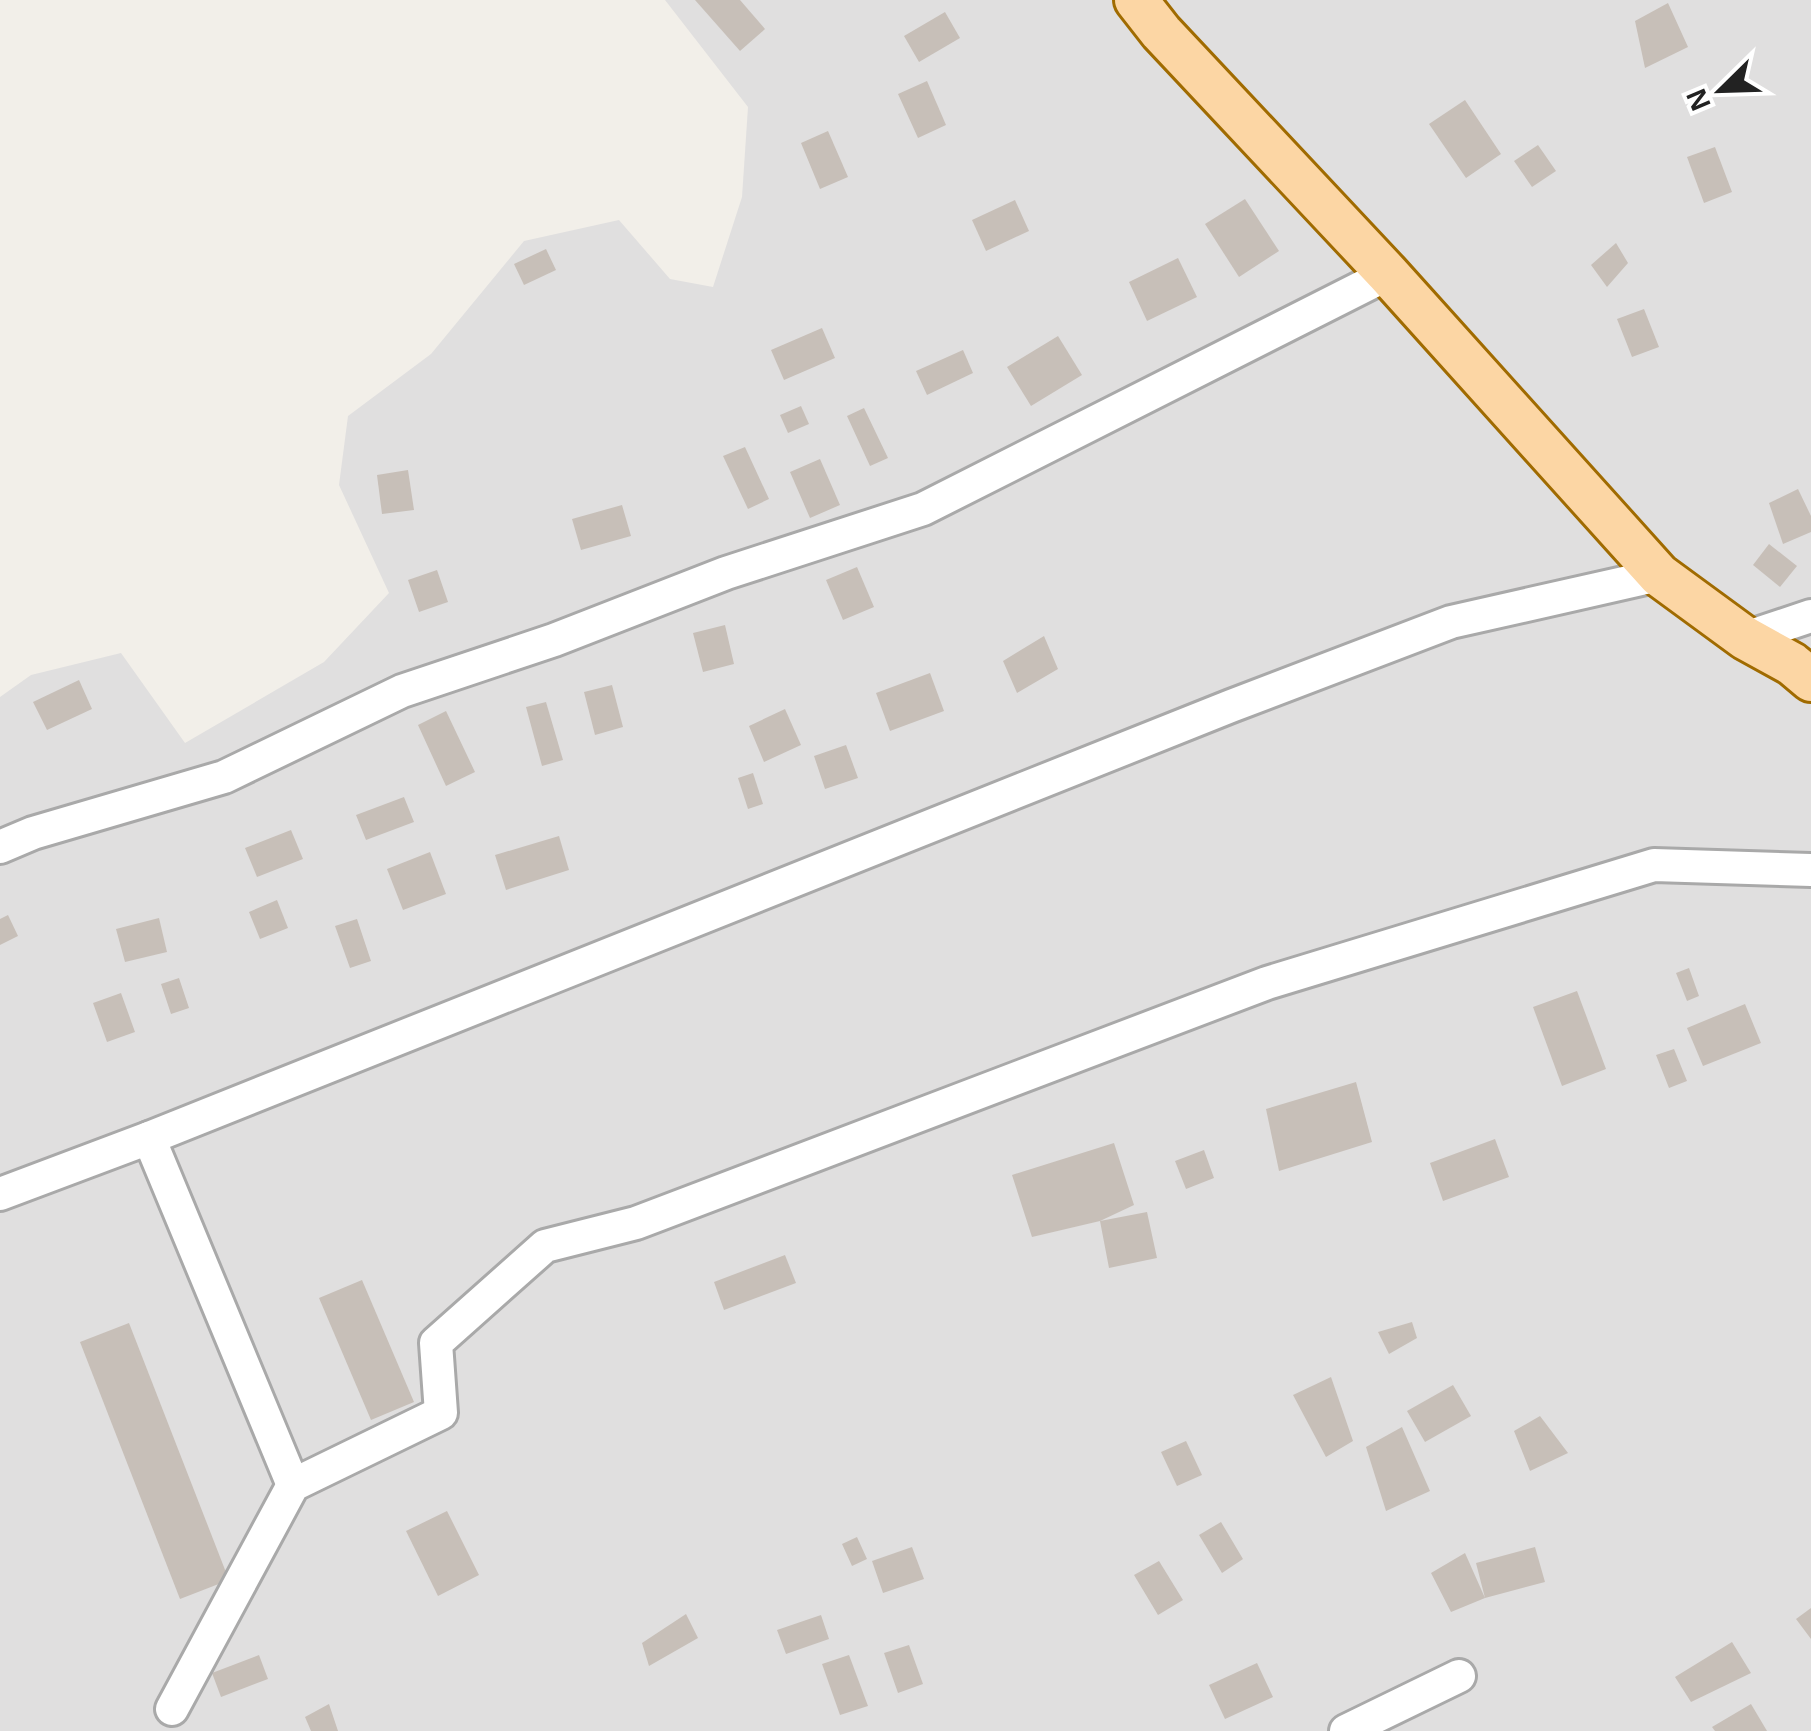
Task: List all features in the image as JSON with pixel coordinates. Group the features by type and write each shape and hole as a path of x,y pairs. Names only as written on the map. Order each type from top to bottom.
{"main road":[{"path":"1136,0 1161,32 1388,274 1659,575 1811,680"}],"street":[{"path":"0,847 32,833 224,778 402,691 554,640 726,573 923,510 1388,274"},
{"path":"0,1194 1451,622 1659,575"},
{"path":"1746,638 1811,616"},
{"path":"172,1709 294,1485 441,1413 436,1343 545,1246 636,1223 1267,983 1636,871 1654,866 1811,870"},
{"path":"149,1138 294,1485"},
{"path":"1346,1731 1459,1676"}],"shaded area":[{"path":"665,0 1811,0 1811,1731 0,1731 0,697 31,675 121,653 185,743 324,662 389,593 339,485 348,416 431,354 524,241 619,220 670,279 713,287 742,197 748,107"}],"building":[{"path":"695,0 740,0 765,29 740,51"},
{"path":"1668,3 1688,47 1645,68 1635,21"},
{"path":"945,12 960,38 919,62 904,36"},
{"path":"927,81 946,125 918,138 898,94"},
{"path":"1465,100 1501,154 1466,178 1429,124"},
{"path":"828,131 848,177 820,189 801,143"},
{"path":"1538,145 1556,171 1532,187 1514,161"},
{"path":"1715,147 1732,192 1704,203 1687,157"},
{"path":"1245,199 1279,251 1239,277 1205,224"},
{"path":"1015,200 1029,231 986,251 972,220"},
{"path":"1616,243 1628,263 1607,287 1591,265"},
{"path":"546,249 556,270 524,285 514,264"},
{"path":"1178,258 1197,297 1147,321 1129,282"},
{"path":"1644,309 1659,347 1632,357 1617,319"},
{"path":"822,328 835,358 784,380 771,350"},
{"path":"1058,336 1082,375 1031,406 1007,367"},
{"path":"963,350 973,373 927,395 916,371"},
{"path":"801,406 809,424 788,433 780,415"},
{"path":"864,408 888,458 870,466 847,416"},
{"path":"745,447 769,499 748,509 723,456"},
{"path":"820,459 840,505 810,518 790,472"},
{"path":"408,470 414,510 382,514 377,475"},
{"path":"1798,489 1811,516 1811,532 1783,544 1769,503"},
{"path":"622,505 631,536 581,550 572,519"},
{"path":"1769,544 1797,566 1780,587 1753,565"},
{"path":"857,567 874,607 843,620 826,580"},
{"path":"437,570 448,602 419,612 408,580"},
{"path":"725,625 734,664 703,672 693,633"},
{"path":"1044,636 1058,669 1017,693 1003,661"},
{"path":"930,673 944,711 890,731 876,693"},
{"path":"79,680 92,709 47,730 33,702"},
{"path":"612,685 623,727 595,735 584,692"},
{"path":"546,702 563,760 542,766 526,707"},
{"path":"785,709 801,745 764,762 749,726"},
{"path":"446,711 475,772 446,786 418,725"},
{"path":"846,745 858,778 825,789 814,756"},
{"path":"753,773 763,804 748,809 738,778"},
{"path":"404,797 414,822 366,840 356,815"},
{"path":"291,830 303,859 257,877 245,848"},
{"path":"559,836 569,870 506,890 495,855"},
{"path":"430,852 446,894 403,910 387,869"},
{"path":"277,900 288,928 260,939 249,912"},
{"path":"8,915 18,936 0,945 0,919"},
{"path":"159,918 167,952 125,962 116,929"},
{"path":"357,919 371,961 350,968 335,926"},
{"path":"1689,968 1699,996 1687,1001 1676,973"},
{"path":"179,978 189,1008 171,1014 161,984"},
{"path":"1577,991 1606,1069 1562,1086 1533,1007"},
{"path":"121,993 135,1032 107,1042 93,1003"},
{"path":"1745,1004 1761,1043 1703,1066 1687,1028"},
{"path":"1674,1049 1687,1081 1669,1088 1656,1055"},
{"path":"1356,1082 1372,1142 1279,1171 1266,1109"},
{"path":"1495,1139 1509,1177 1443,1201 1430,1163"},
{"path":"1114,1143 1134,1205 1100,1221 1032,1237 1012,1175"},
{"path":"1204,1150 1214,1178 1186,1189 1175,1161"},
{"path":"1147,1212 1157,1258 1109,1268 1100,1221"},
{"path":"785,1255 796,1283 724,1310 714,1282"},
{"path":"362,1280 414,1402 371,1420 319,1298"},
{"path":"1412,1322 1417,1338 1389,1354 1378,1332"},
{"path":"129,1323 229,1580 180,1599 80,1342"},
{"path":"1331,1377 1353,1441 1326,1457 1293,1395"},
{"path":"1453,1385 1471,1416 1425,1442 1407,1411"},
{"path":"1540,1416 1568,1453 1530,1471 1514,1431"},
{"path":"1402,1427 1430,1491 1386,1511 1366,1447"},
{"path":"1186,1441 1202,1475 1177,1486 1161,1452"},
{"path":"447,1511 479,1575 438,1596 406,1531"},
{"path":"1221,1522 1243,1559 1222,1573 1199,1535"},
{"path":"857,1537 867,1559 852,1566 842,1544"},
{"path":"912,1547 924,1579 883,1593 872,1561"},
{"path":"1535,1547 1545,1582 1485,1598 1476,1563"},
{"path":"1465,1553 1485,1598 1451,1612 1431,1573"},
{"path":"1159,1561 1183,1600 1158,1615 1134,1575"},
{"path":"1811,1608 1811,1639 1796,1619"},
{"path":"686,1614 698,1638 649,1666 642,1643"},
{"path":"821,1615 829,1639 786,1654 777,1630"},
{"path":"1732,1642 1751,1673 1691,1702 1675,1677"},
{"path":"909,1645 923,1684 898,1693 884,1653"},
{"path":"259,1655 268,1679 221,1697 212,1673"},
{"path":"849,1655 868,1706 840,1715 822,1664"},
{"path":"1257,1663 1273,1697 1225,1719 1209,1685"},
{"path":"329,1704 338,1731 311,1731 305,1717"},
{"path":"1751,1704 1767,1731 1715,1731 1712,1727"}]}
